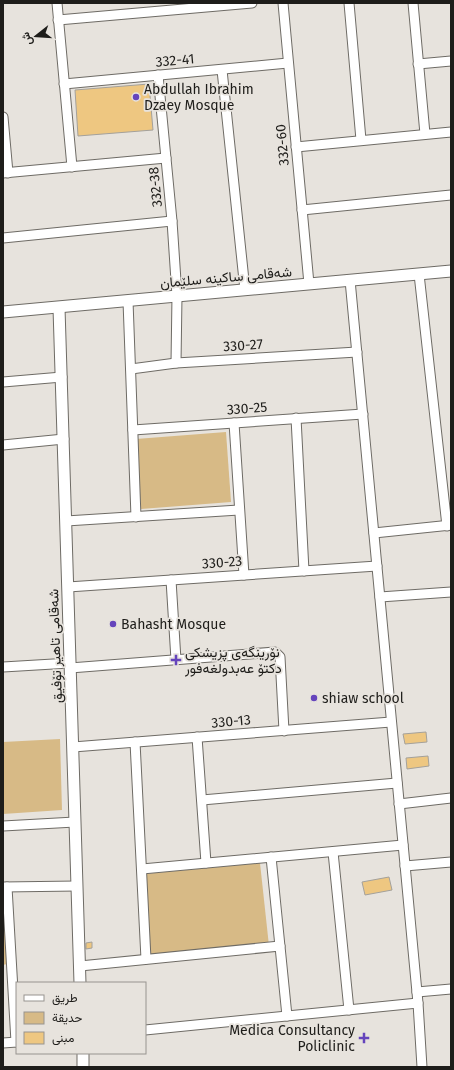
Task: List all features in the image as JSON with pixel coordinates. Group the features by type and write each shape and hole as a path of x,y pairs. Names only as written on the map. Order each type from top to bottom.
{"street":[{"path":"57,3 72,167"},
{"path":"58,20 252,3"},
{"name":"332-60","path":"283,3 309,284"},
{"path":"349,3 361,140"},
{"path":"412,3 425,134"},
{"path":"418,64 451,61"},
{"name":"332-41","path":"64,84 288,63"},
{"path":"222,70 245,290"},
{"name":"332-38","path":"158,75 172,222 176,296 176,363"},
{"path":"3,117 6,173 166,158"},
{"path":"296,147 451,132"},
{"path":"302,210 451,195"},
{"path":"3,238 172,222"},
{"name":"شەقامی ساکینە سلێمان","path":"3,312 451,271"},
{"path":"374,533 449,525 419,274"},
{"path":"350,280 417,992 422,1067"},
{"path":"128,301 136,517"},
{"name":"شەقامی تاهیر تۆفیق","path":"59,308 80,982"},
{"name":"330-27","path":"131,369 176,363 357,352"},
{"path":"3,382 62,377"},
{"name":"330-25","path":"133,430 363,414"},
{"path":"296,418 304,571"},
{"path":"234,423 244,575"},
{"path":"3,445 64,440"},
{"path":"66,521 240,510"},
{"name":"330-23","path":"68,587 377,566"},
{"path":"171,580 176,660"},
{"path":"380,598 451,592"},
{"path":"3,667 176,660 275,652 280,657 284,731"},
{"name":"330-13","path":"73,747 392,722"},
{"path":"197,738 206,863"},
{"path":"135,742 146,959"},
{"path":"202,800 397,783"},
{"path":"399,804 451,798"},
{"path":"3,826 75,822"},
{"path":"142,869 403,845"},
{"path":"333,852 349,1010"},
{"path":"271,857 288,1016"},
{"path":"405,866 451,862"},
{"path":"16,1035 7,972 5,887 77,886"},
{"path":"80,966 280,946"},
{"path":"417,992 451,989"},
{"path":"146,1030 418,1003"},
{"path":"3,1043 16,1042"},
{"path":"82,1054 83,1067"}],"green space":[{"path":"226,432 231,502 141,509 136,439"},
{"path":"60,739 62,810 3,814 3,742"},
{"path":"260,863 269,946 148,956 144,874"},
{"path":"3,891 7,964 3,965"}],"building":[{"path":"149,84 153,130 78,136 75,90"},
{"path":"426,732 427,742 405,744 403,734"},
{"path":"428,756 429,766 407,769 406,758"},
{"path":"389,877 392,890 365,895 362,882"},
{"path":"92,942 92,948 86,949 86,943"}],"place":[{"name":"Abdullah Ibrahim Dzaey Mosque","path":"136,97"},
{"name":"Bahasht Mosque","path":"113,624"},
{"name":"نۆرینگەی پزیشکی دکتۆ عەبدولغەفور","path":"176,660"},
{"name":"shiaw school","path":"314,698"},
{"name":"Medica Consultancy Policlinic","path":"364,1038"}]}
